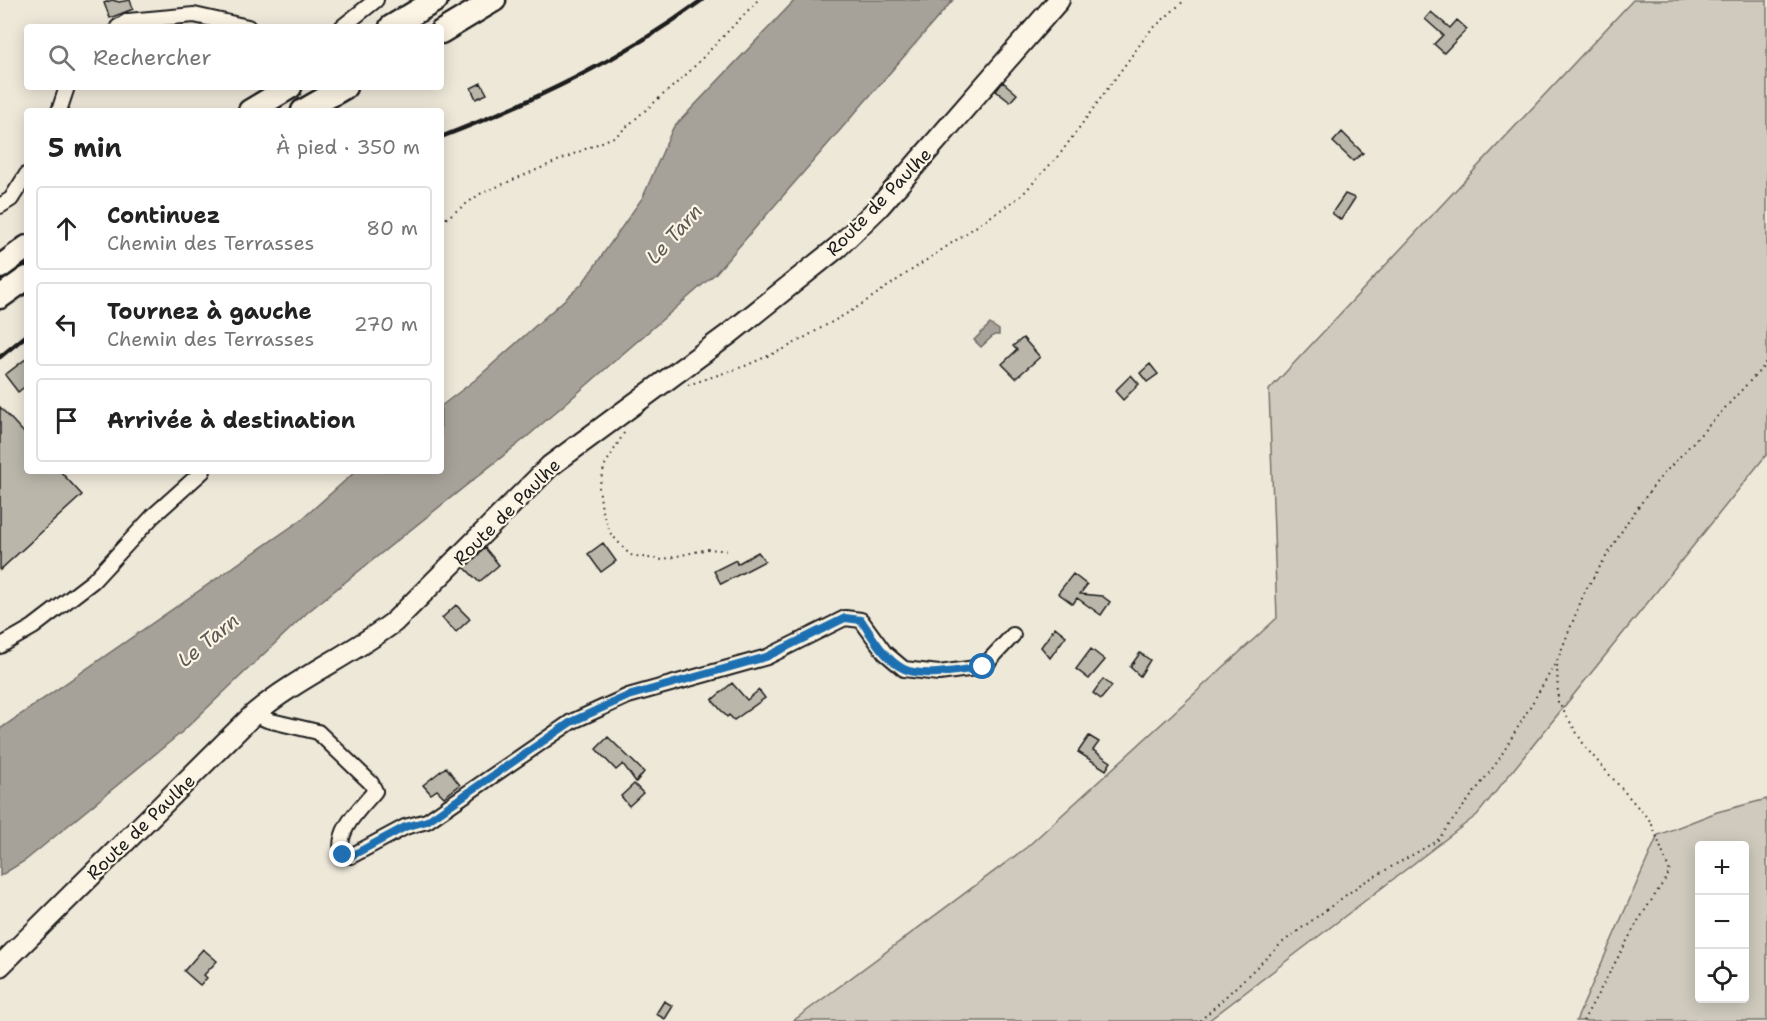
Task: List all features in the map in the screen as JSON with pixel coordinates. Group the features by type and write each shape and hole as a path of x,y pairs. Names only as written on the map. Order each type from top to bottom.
{"main road":[{"path":"396,24 436,0"},
{"path":"444,30 494,0"},
{"path":"255,108 285,90"},
{"path":"308,108 340,90"},
{"path":"0,267 24,249"},
{"path":"0,297 24,280"}],"street":[{"path":"346,24 376,0"},
{"name":"Route de Paulhe","path":"0,966 254,714 275,696 372,639 394,622 550,466 738,328 838,248 878,208 1059,0"},
{"path":"122,24 128,21 195,15 235,24"},
{"path":"60,108 66,90"},
{"path":"0,206 11,199 24,179"},
{"path":"0,646 33,627 93,581 153,516 200,474"},
{"path":"254,714 267,720 318,732 371,783 375,791 344,830 340,847 343,855 351,856 405,827 427,821 571,722 628,696 766,657 845,618 861,620 885,653 904,669 939,673 983,667 1012,635"}],"path":[{"path":"444,220 480,194 616,135 688,73 758,0"},
{"path":"680,387 745,366 786,348 853,310 1021,196 1060,154 1149,32 1185,0"},
{"path":"1200,1021 1283,942 1361,884 1437,841 1498,761 1557,662 1585,591 1628,521 1658,480 1764,366 1767,358"},
{"path":"626,430 605,465 598,486 602,511 611,534 630,555 660,560 708,549 731,551"},
{"path":"1557,662 1558,702 1586,747 1651,822 1670,872 1638,921 1583,1021"}],"shaded area":[{"path":"1633,0 1767,0 1767,454 1477,815 1208,1021 793,1021 1027,847 1277,618 1269,390"},
{"path":"1767,799 1767,1021 1576,1021 1658,835 1717,812"}],"water":[{"name":"Le Tarn","path":"795,0 953,0 716,273 528,436 309,611 182,732 26,860 0,876 0,729 301,520 353,474 444,474 444,404 475,380 582,284 643,197 673,128"},
{"path":"990,324 999,330 999,335 994,335 981,347 974,340"}],"building":[{"path":"112,0 119,2 130,0 133,9 110,18 104,3"},
{"path":"1431,12 1450,28 1457,20 1467,29 1444,53 1434,44 1443,35 1425,19"},
{"path":"1003,82 1017,94 1010,102 996,91"},
{"path":"481,83 487,94 476,99 471,88"},
{"path":"1342,132 1363,153 1353,161 1333,142"},
{"path":"1345,194 1355,198 1341,220 1332,213"},
{"path":"1023,338 1040,357 1016,378 1002,364 1017,350 1013,346"},
{"path":"24,360 24,387 18,392 5,375"},
{"path":"1150,364 1158,374 1147,382 1140,373"},
{"path":"1131,375 1139,384 1123,400 1115,391"},
{"path":"0,407 24,433 24,474 63,474 82,495 0,570"},
{"path":"603,543 616,561 601,572 588,554"},
{"path":"485,548 499,565 479,582 465,568"},
{"path":"758,552 765,561 721,584 714,571 736,560 737,564"},
{"path":"1073,574 1087,585 1080,594 1102,596 1110,602 1101,615 1077,598 1073,604 1058,593"},
{"path":"456,605 470,619 456,632 442,618"},
{"path":"1055,627 1066,636 1050,658 1041,647"},
{"path":"1091,649 1105,660 1089,679 1076,669"},
{"path":"1140,653 1150,660 1140,676 1130,667"},
{"path":"1103,679 1112,686 1101,699 1093,693"},
{"path":"732,683 747,700 759,690 765,698 734,720 729,715 727,717 712,700"},
{"path":"1089,736 1099,742 1093,750 1111,762 1106,770 1078,752"},
{"path":"608,737 644,772 636,782 623,764 616,770 596,749"},
{"path":"446,767 460,785 444,797 437,790 431,794 423,785"},
{"path":"634,784 643,793 629,806 621,796"},
{"path":"203,949 217,961 204,975 207,978 200,985 184,971"},
{"path":"664,1001 673,1006 665,1019 656,1014"}],"railway":[{"path":"444,136 510,109 576,78 640,42 702,0"},
{"path":"0,357 24,337"}],"route":[{"path":"343,855 351,856 405,827 427,821 571,722 628,696 766,657 845,618 861,620 885,653 904,669 939,673 983,667"}]}
